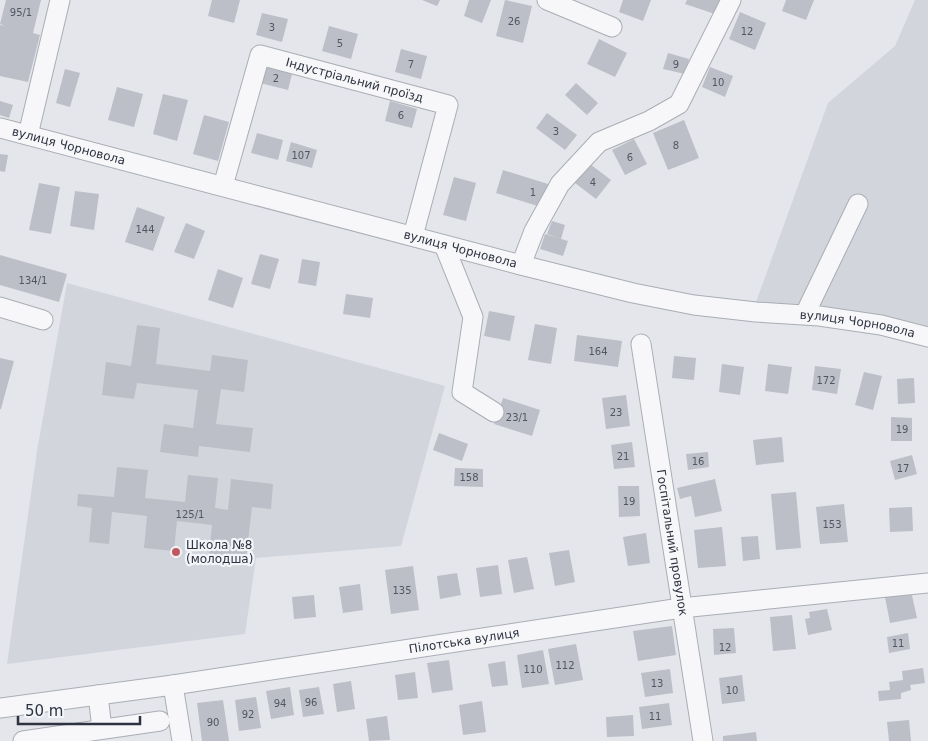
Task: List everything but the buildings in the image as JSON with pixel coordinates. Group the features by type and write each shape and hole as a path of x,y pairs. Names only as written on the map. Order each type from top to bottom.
{"street":[{"path":"28,135 60,0"},
{"path":"547,0 612,27"},
{"path":"521,265 534,231 560,184 599,142 649,121 679,104 731,0"},
{"name":"Індустріальний проїзд","path":"223,186 260,55 448,105 413,236"},
{"name":"вулиця Чорновола","path":"0,128 633,293 694,305 756,312 805,314 882,325 928,337"},
{"path":"805,314 858,204"},
{"path":"444,245 473,317 462,392 494,412"},
{"path":"0,307 43,320"},
{"name":"Госпітальний провулок","path":"641,344 702,741"},
{"name":"Пілотська вулиця","path":"0,708 173,685 681,608 928,583"},
{"path":"173,685 182,741"},
{"path":"98,695 102,729"},
{"path":"23,741 160,721"}],"shaded area":[{"path":"915,0 928,0 928,329 820,308 756,302 828,103 895,46"},
{"path":"67,283 445,386 401,546 256,558 245,634 7,664 37,451"}],"place":[{"name":"Школа №8 (молодша)","path":"176,552"}]}
